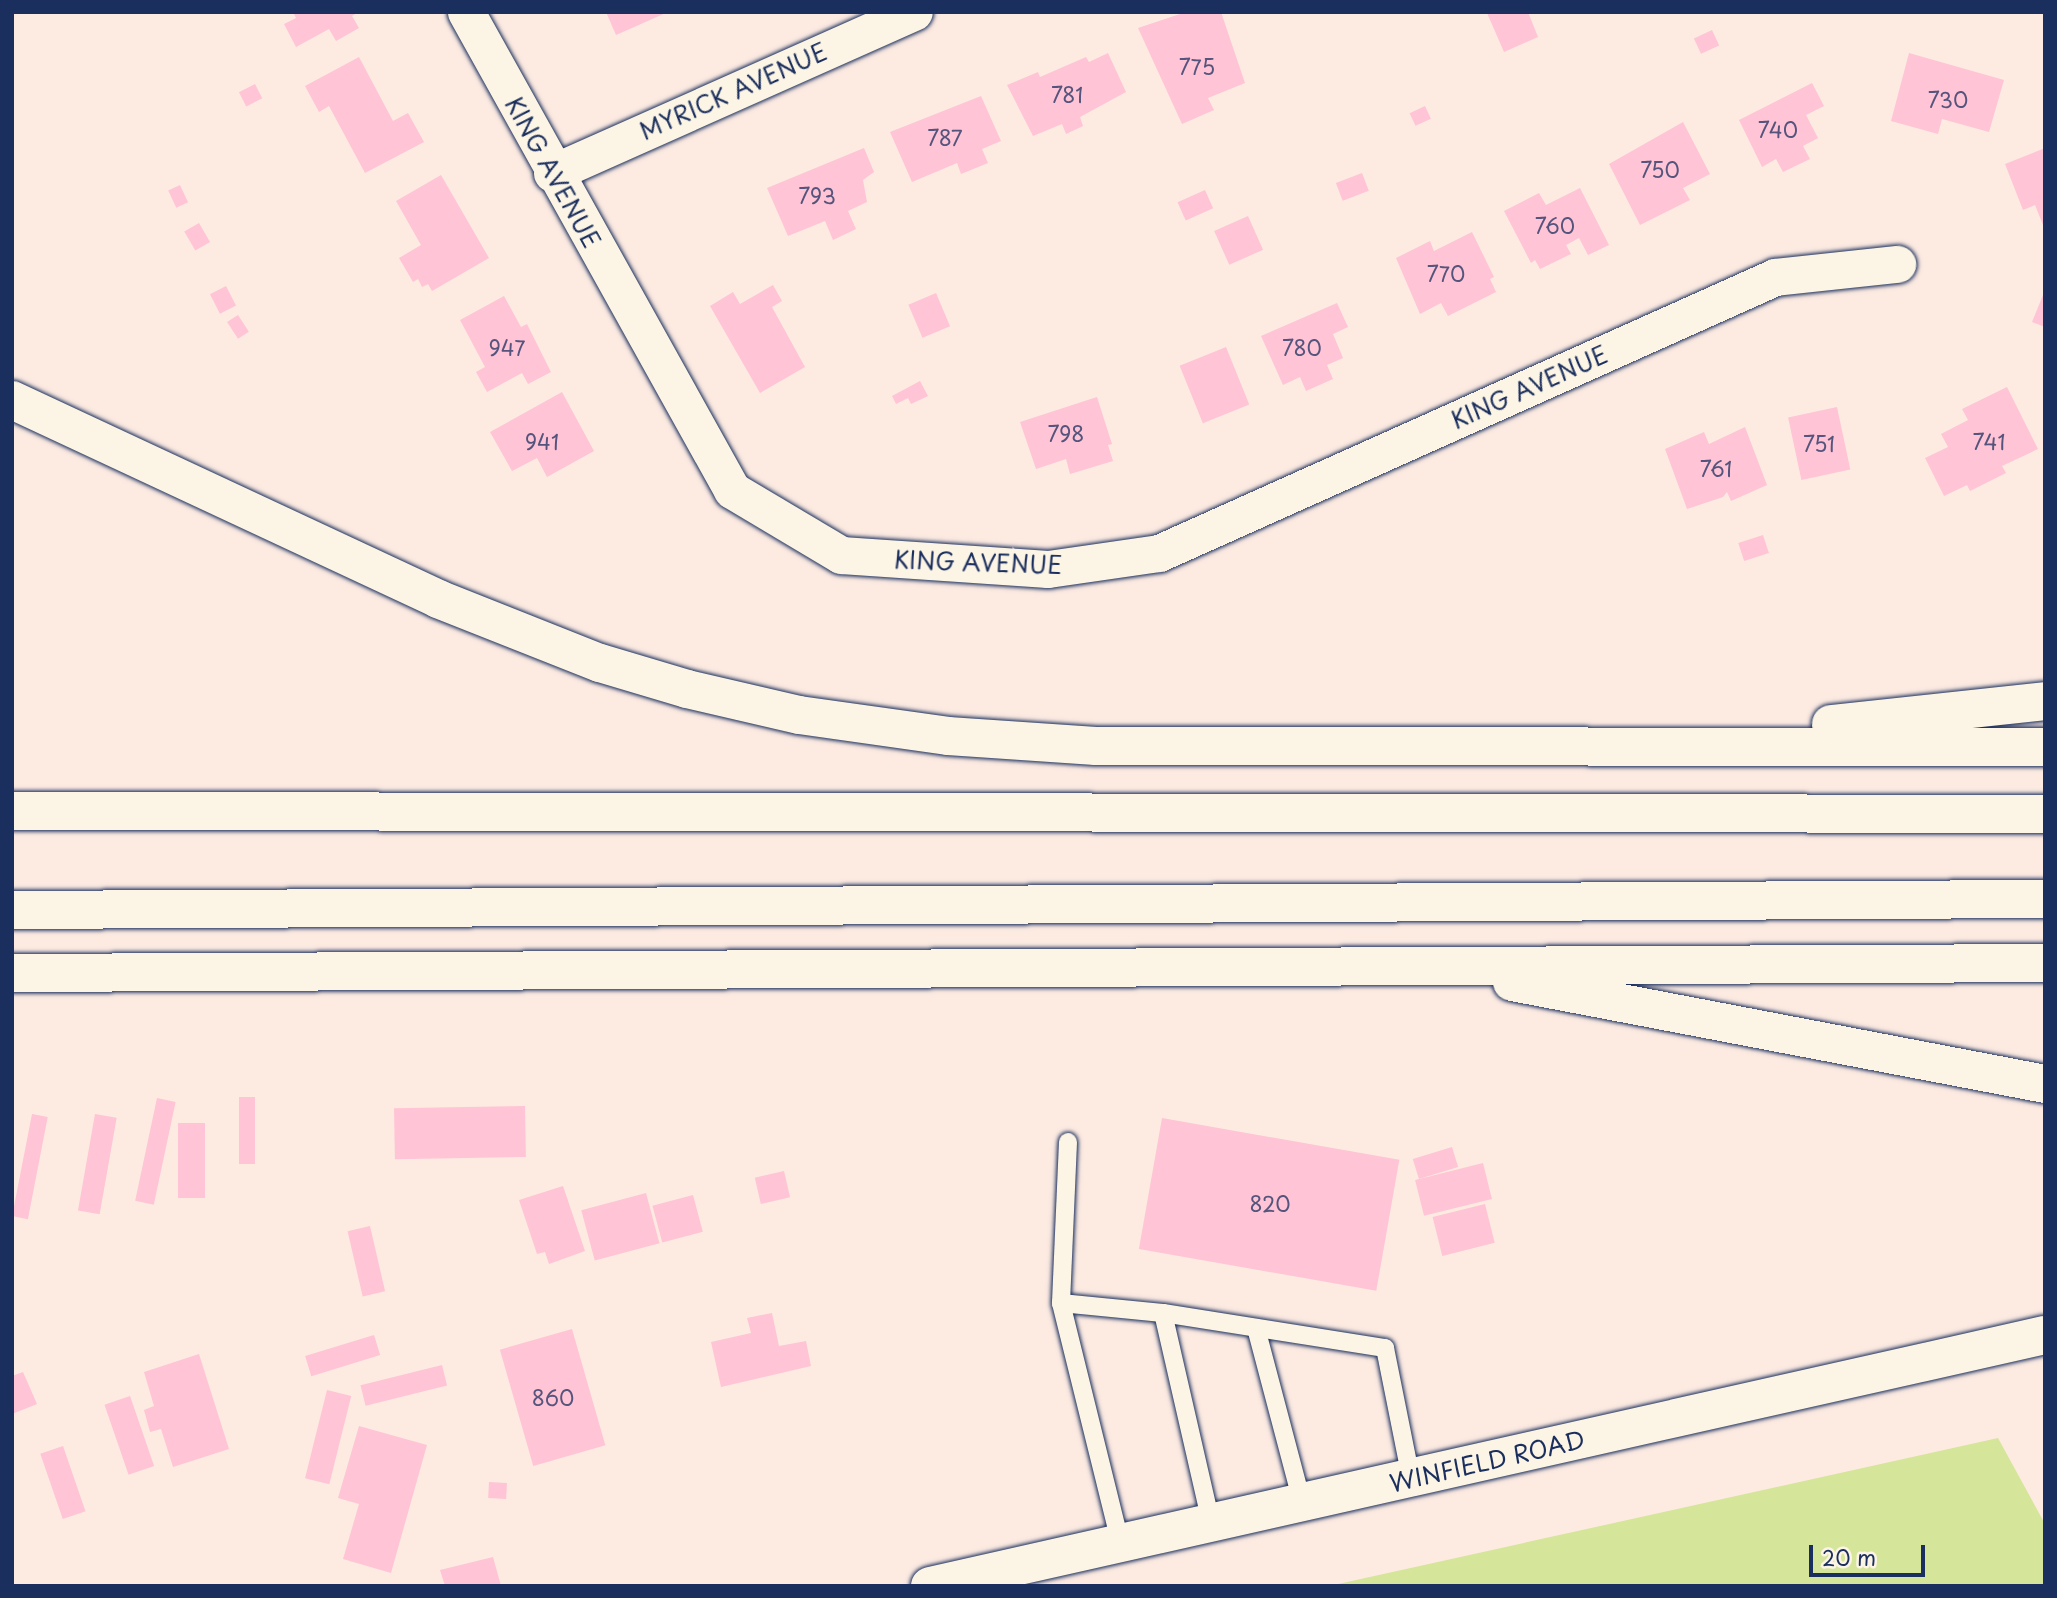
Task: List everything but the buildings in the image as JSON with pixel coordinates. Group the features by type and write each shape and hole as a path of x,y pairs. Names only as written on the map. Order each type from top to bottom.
{"main road":[{"path":"12,400 438,599 600,663 687,689 799,715 948,736 1096,746 1622,744 2045,747"},
{"path":"1622,744 2045,701"},
{"path":"12,811 2045,814"},
{"path":"12,910 2045,899"},
{"path":"12,973 2045,962"},
{"path":"1435,967 2045,1084"},
{"name":"WINFIELD ROAD","path":"930,1586 1120,1541 1211,1523 2045,1335"}],"street":[{"name":"KING AVENUE","path":"466,12 552,173 732,491 841,555 1034,569 1159,554 1775,277 1896,264"},
{"name":"MYRICK AVENUE","path":"552,173 914,12"}],"lane":[{"path":"1068,1142 1061,1303 1120,1541"},
{"path":"1061,1303 1163,1313 1385,1348 1411,1478"},
{"path":"1163,1313 1211,1523"},
{"path":"1256,1328 1302,1502"}],"green space":[{"path":"1998,1438 2045,1524 2045,1586 1329,1586"}]}
